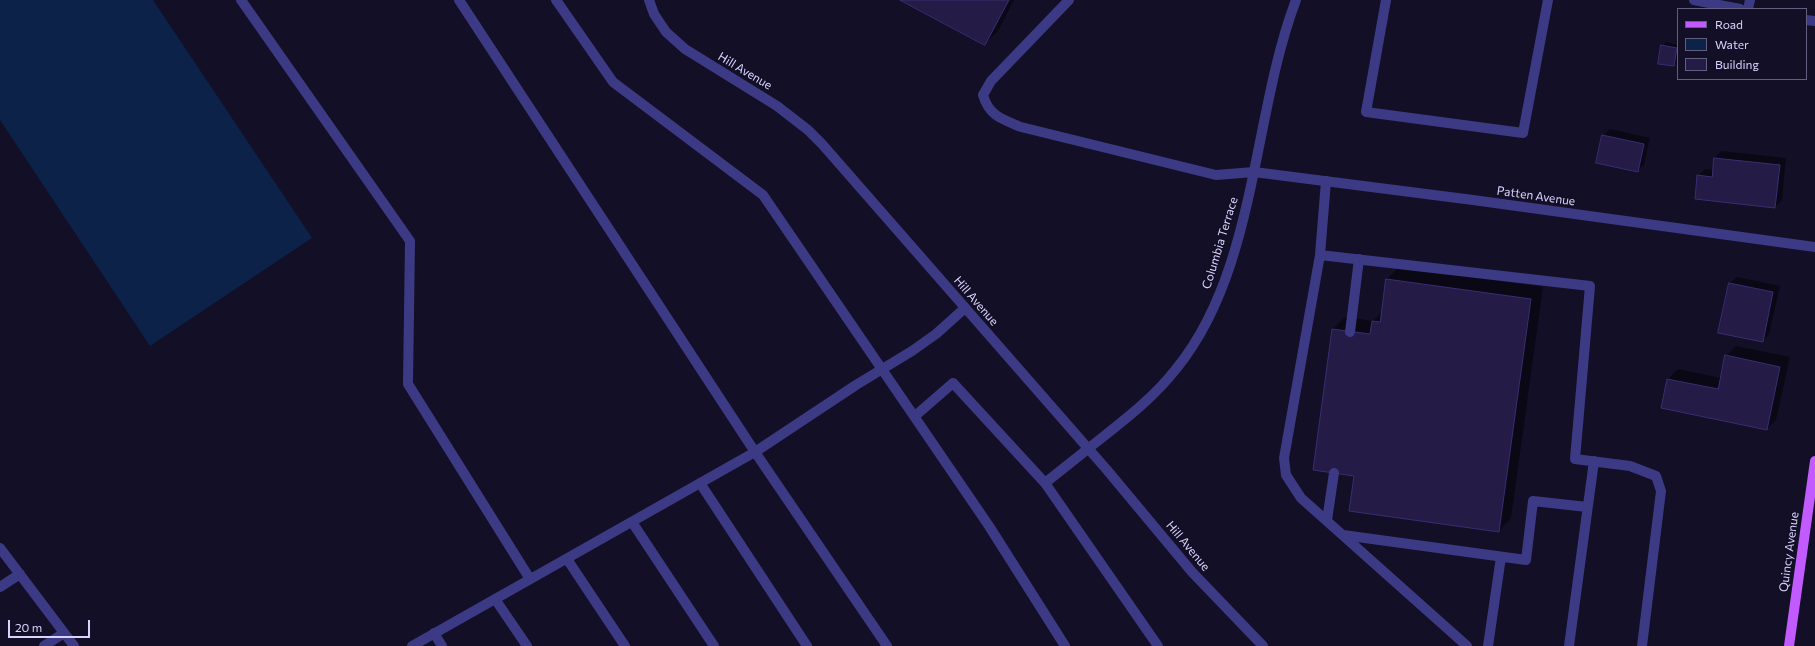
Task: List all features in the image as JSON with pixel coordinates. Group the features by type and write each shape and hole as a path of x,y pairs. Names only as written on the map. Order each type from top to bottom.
{"main road":[{"name":"Quincy Avenue","path":"1790,646 1815,461"}],"street":[{"path":"242,0 410,241 408,384 530,579"},
{"path":"459,0 755,452 887,646"},
{"path":"556,0 613,82 763,195 989,526 1066,646"},
{"name":"Hill Avenue","path":"649,0 654,14 666,32 685,49 777,106 808,130 837,160 1089,448 1192,572 1263,646"},
{"name":"Patten Avenue","path":"1069,0 991,81 984,95 986,106 998,118 1021,127 1216,175 1254,172 1815,247"},
{"name":"Columbia Terrace","path":"1045,483 1133,412 1163,385 1181,363 1201,333 1219,296 1226,275 1254,172 1278,54 1296,0"},
{"path":"1386,0 1366,112 1523,133 1548,0"},
{"path":"1694,0 1735,8"},
{"path":"1326,181 1320,255 1284,458 1286,475 1301,498 1467,646"},
{"path":"1320,255 1590,286 1575,459 1630,466 1656,476 1661,491 1642,646"},
{"path":"1350,332 1359,259"},
{"path":"412,646 755,452 925,343 965,308"},
{"path":"914,416 953,383 1045,483 1158,646"},
{"path":"1568,646 1594,461"},
{"path":"1327,520 1334,473"},
{"path":"700,483 807,646"},
{"path":"1343,535 1526,560 1532,501 1587,507"},
{"path":"632,522 714,646"},
{"path":"0,548 74,646"},
{"path":"1488,646 1501,557"},
{"path":"567,558 625,646"},
{"path":"0,587 20,574"},
{"path":"495,599 527,646"},
{"path":"44,646 64,632"},
{"path":"434,633 442,646"}],"water":[{"path":"0,0 153,0 312,238 150,346 0,120"}],"building":[{"path":"900,0 1009,0 985,45"},
{"path":"1661,45 1677,48 1674,66 1658,64"},
{"path":"1602,135 1644,144 1638,172 1596,163"},
{"path":"1714,158 1780,165 1775,208 1695,199 1697,175 1712,177"},
{"path":"1386,279 1531,299 1499,532 1349,511 1354,476 1313,470 1332,329 1370,334 1372,321 1380,322"},
{"path":"1729,283 1773,292 1763,342 1718,333"},
{"path":"1725,355 1780,367 1767,430 1661,408 1667,379 1718,389"}]}
